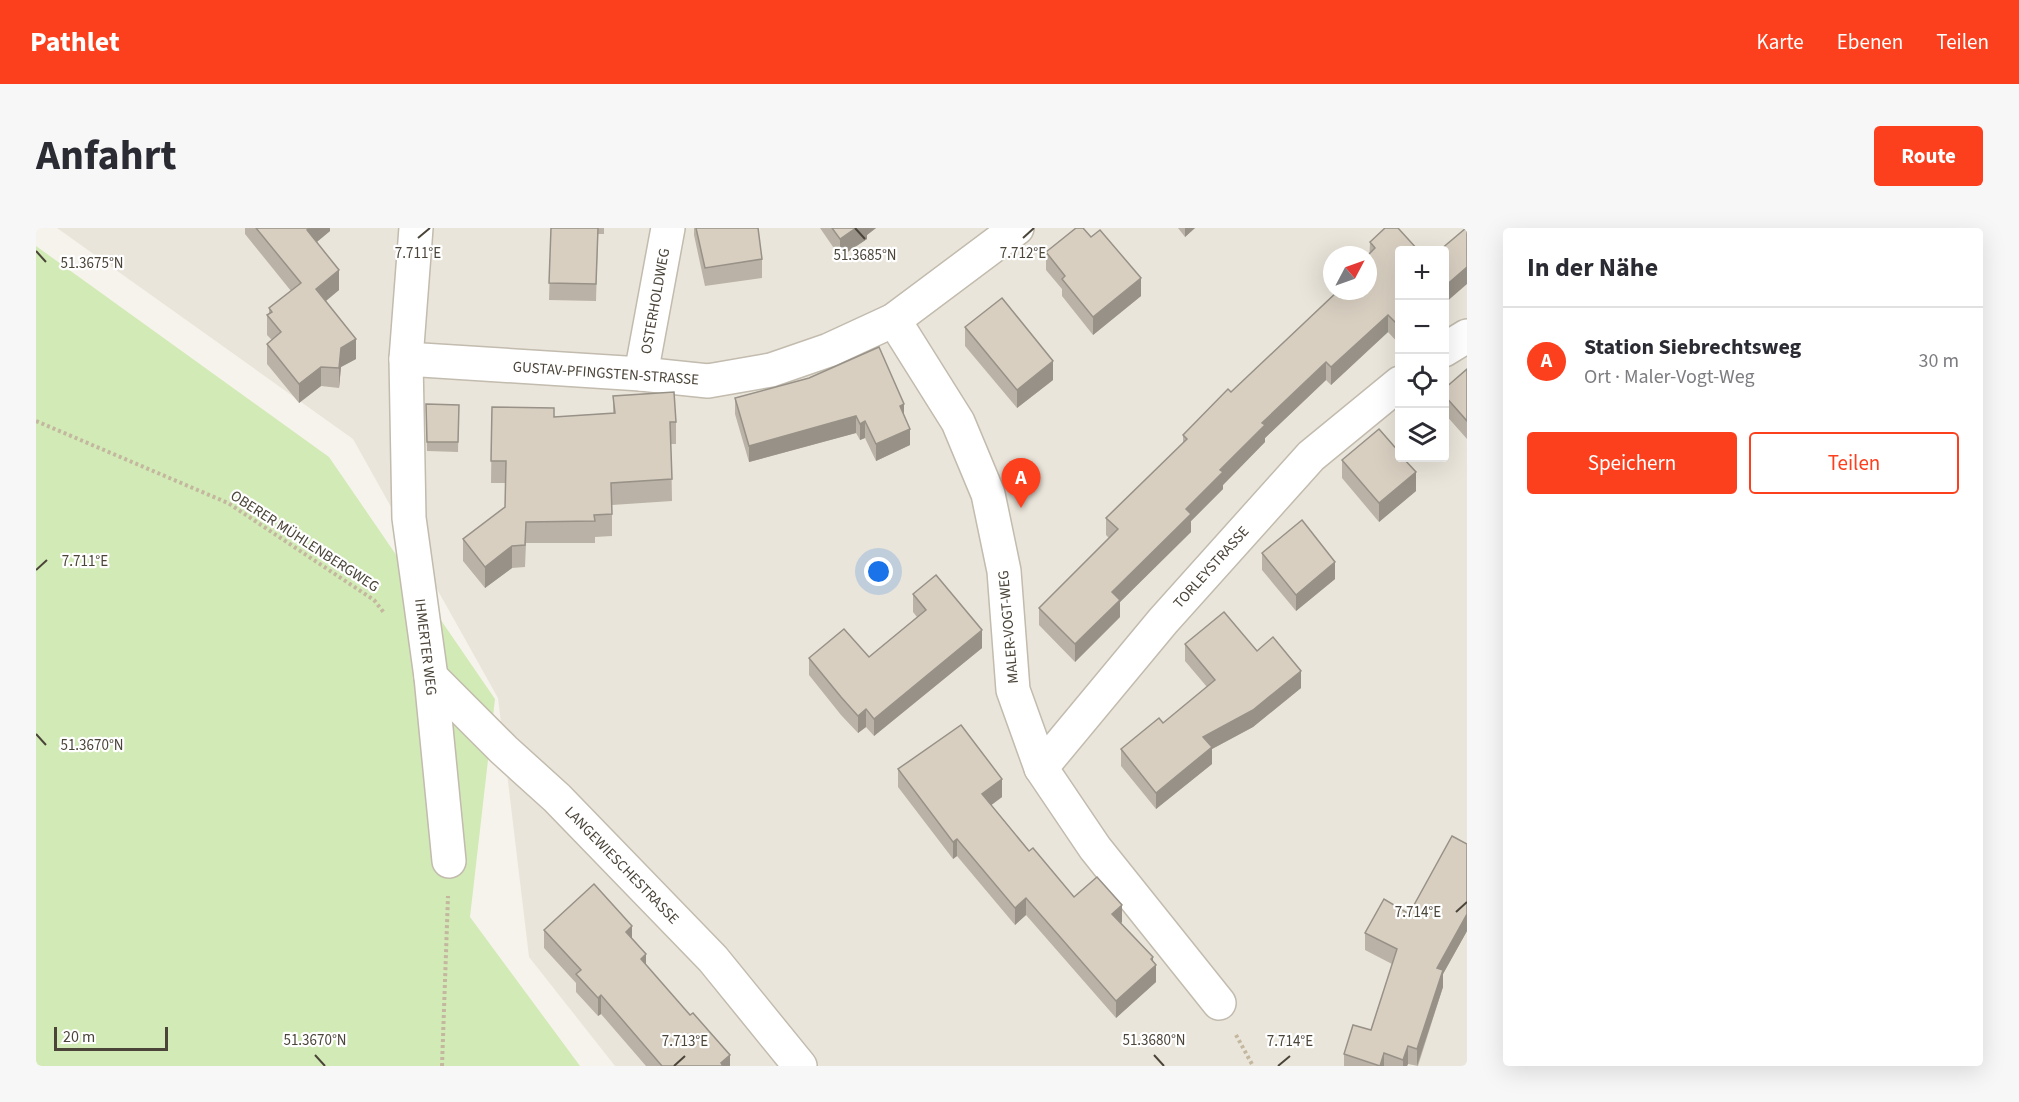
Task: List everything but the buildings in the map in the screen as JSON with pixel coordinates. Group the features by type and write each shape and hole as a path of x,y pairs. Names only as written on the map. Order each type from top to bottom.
{"street":[{"name":"IHMERTER WEG","path":"416,228 406,359 409,518 430,677 449,861"},
{"name":"OSTERHOLDWEG","path":"641,374 668,228"},
{"name":"GUSTAV-PFINGSTEN-STRASSE","path":"406,359 641,374 708,381 771,370 829,350 894,320 1017,228"},
{"name":"MALER-VOGT-WEG","path":"894,320 958,422 988,494 1004,571 1012,690 1041,768 1095,848 1219,1003"},
{"path":"1449,347 1467,336"},
{"name":"TORLEYSTRASSE","path":"1041,768 1163,621 1311,456 1395,387"},
{"name":"LANGEWIESCHESTRASSE","path":"430,677 504,750 557,798 713,959 800,1066"}],"path":[{"name":"OBERER MÜHLENBERGWEG","path":"36,421 228,503 374,600 388,619"},
{"path":"442,1066 449,861"}],"shaded area":[{"path":"57,228 1467,228 1467,1066 615,1066 529,957 498,698 353,439"}],"green space":[{"path":"36,246 329,457 495,699 470,917 580,1066 36,1066"}],"place":[{"name":"Station Siebrechtsweg","path":"1021,508"}]}
